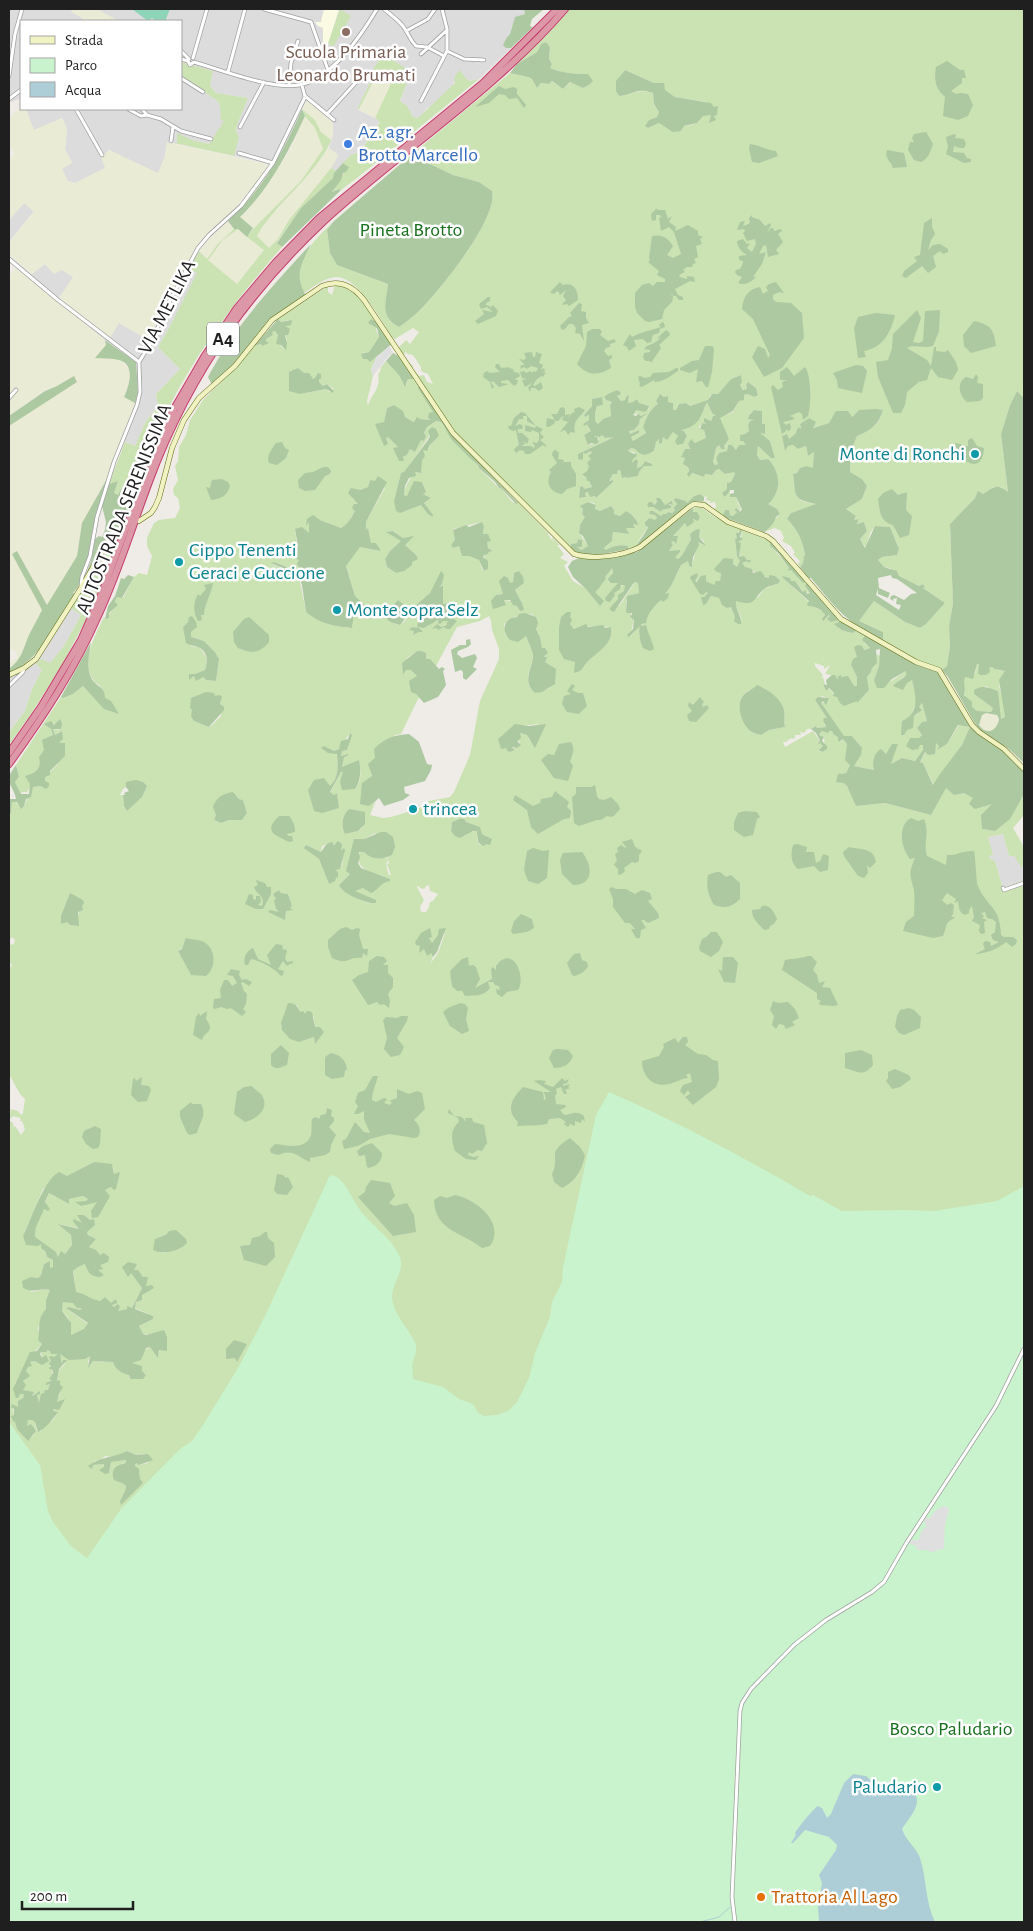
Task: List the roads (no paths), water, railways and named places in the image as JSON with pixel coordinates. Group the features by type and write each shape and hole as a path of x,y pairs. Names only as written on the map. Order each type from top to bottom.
{"highway":[{"name":"AUTOSTRADA SERENISSIMA","path":"9,753 54,687 84,634 174,409 204,356 237,308 271,267 319,218 483,83 557,9"},
{"name":"AUTOSTRADA SERENISSIMA","path":"9,764 55,697 86,642 109,592 149,481 168,436 204,368 242,312 280,266 323,222 487,87 565,9"}],"street":[{"path":"9,76 15,34 22,9"},
{"path":"191,60 207,9"},
{"path":"228,72 245,9"},
{"path":"264,9 311,22 328,70"},
{"path":"182,59 191,60 264,82 302,85 328,70 357,40 377,9"},
{"path":"384,9 400,23 409,39 416,46 427,47 444,56"},
{"path":"406,31 428,19 435,9"},
{"path":"421,101 447,51 447,29 442,9"},
{"path":"421,54 447,29"},
{"path":"15,34 20,35"},
{"path":"289,85 298,41"},
{"path":"447,51 464,59 484,60"},
{"path":"182,52 191,60"},
{"path":"327,114 360,78"},
{"path":"182,79 203,92"},
{"path":"240,127 264,82"},
{"path":"302,85 305,96 334,120"},
{"path":"9,99 20,91"},
{"path":"9,92 15,94"},
{"name":"VIA METLIKA","path":"81,588 97,517 108,480 137,405 140,392 140,362 198,248 209,235 241,206 273,164 305,96"},
{"path":"77,110 102,155"},
{"path":"130,110 140,116 147,114"},
{"path":"143,110 147,114 162,119 181,132 211,139"},
{"path":"171,141 173,127"},
{"path":"239,153 273,164"},
{"path":"9,259 58,300 140,362"},
{"path":"139,521 151,513 159,498 168,458 191,409 209,388 235,366 272,320 322,286 330,283 345,284 358,292 453,433 574,554 589,557 632,550 640,546 689,507 694,504 704,505 728,522 766,536 774,541 834,611 846,622 916,662 939,670 972,725 1004,749 1024,769"},
{"path":"9,398 16,390"},
{"path":"9,675 24,668 36,659 110,540 121,530"},
{"path":"9,686 23,672 24,668"},
{"path":"1003,889 1024,883"},
{"path":"735,1922 732,1897 739,1721 742,1703 751,1688 794,1646 826,1620 872,1592 884,1582 908,1540 996,1406 1024,1349"}],"water":[{"path":"853,1774 866,1776 879,1788 907,1788 916,1797 917,1803 915,1808 902,1829 920,1858 929,1907 935,1922 819,1922 818,1906 822,1883 819,1875 836,1850 837,1845 829,1837 805,1830 791,1843 799,1827 818,1806 822,1808 827,1818 831,1814 844,1783"}],"waterway":[{"path":"700,1922 719,1917 730,1907"}],"place":[{"name":"Scuola Primaria Leonardo Brumati","path":"346,32"},
{"name":"Az. agr. Brotto Marcello","path":"348,144"},
{"name":"Monte di Ronchi","path":"975,454"},
{"name":"Cippo Tenenti Geraci e Guccione","path":"179,562"},
{"name":"Monte sopra Selz","path":"337,610"},
{"name":"trincea","path":"413,809"},
{"name":"Paludario","path":"937,1787"},
{"name":"Trattoria Al Lago","path":"761,1897"}],"park label":[{"name":"Pineta Brotto","path":"411,230"},
{"name":"Bosco Paludario","path":"951,1729"}]}
